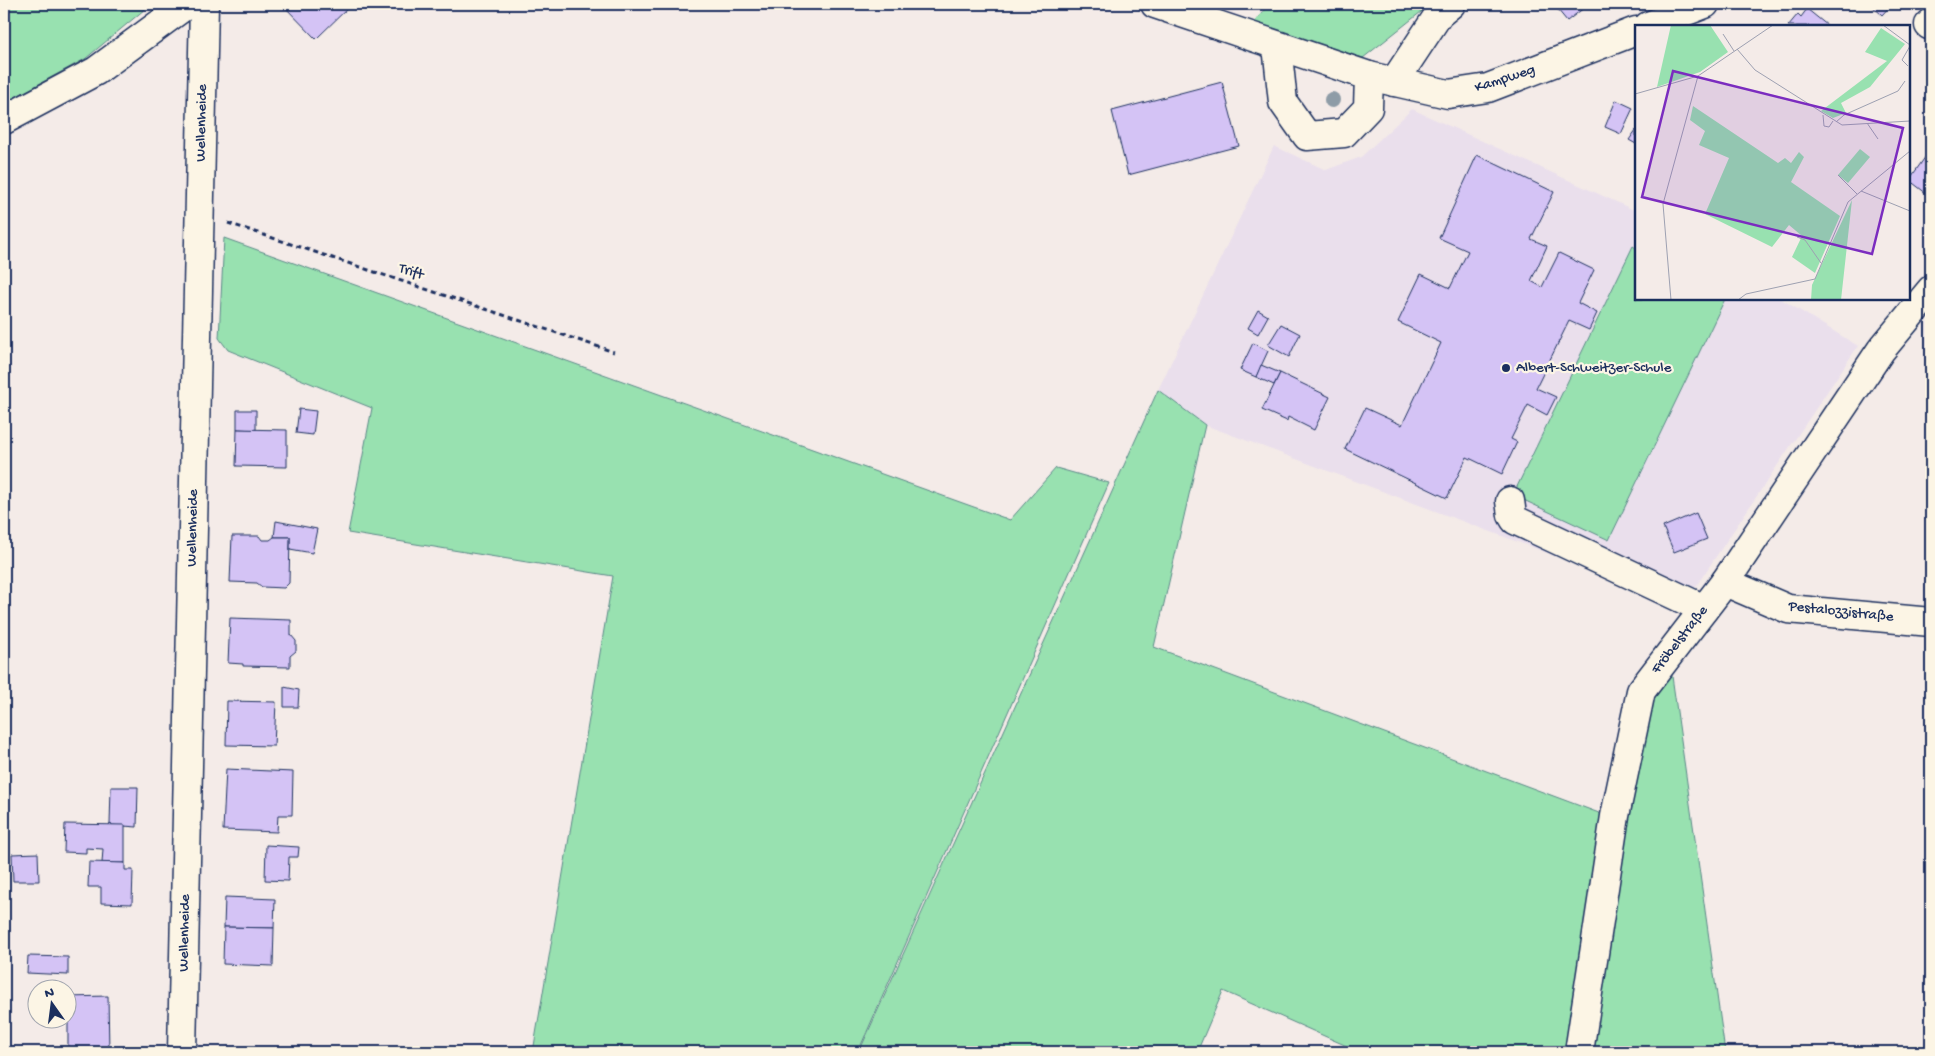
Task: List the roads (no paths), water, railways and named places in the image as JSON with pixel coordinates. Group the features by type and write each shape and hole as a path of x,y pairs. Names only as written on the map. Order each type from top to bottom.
{"street":[{"path":"4,120 96,72 187,4"},
{"name":"Wellenheide","path":"182,1052 204,4"},
{"name":"Kampweg","path":"1155,4 1381,79 1448,94 1488,88 1635,31"},
{"path":"1277,46 1283,102 1307,136 1344,133 1368,108 1381,79 1439,14 1451,4"},
{"path":"1651,25 1705,4"},
{"name":"Fröbelstraße","path":"1579,1052 1615,816 1641,691 1725,582 1881,350 1931,290"},
{"path":"1510,501 1510,508 1515,520 1704,610"},
{"name":"Pestalozzistraße","path":"1725,582 1788,609 1931,622"}],"place":[{"name":"Albert-Schweitzer-Schule","path":"1506,368"}]}
